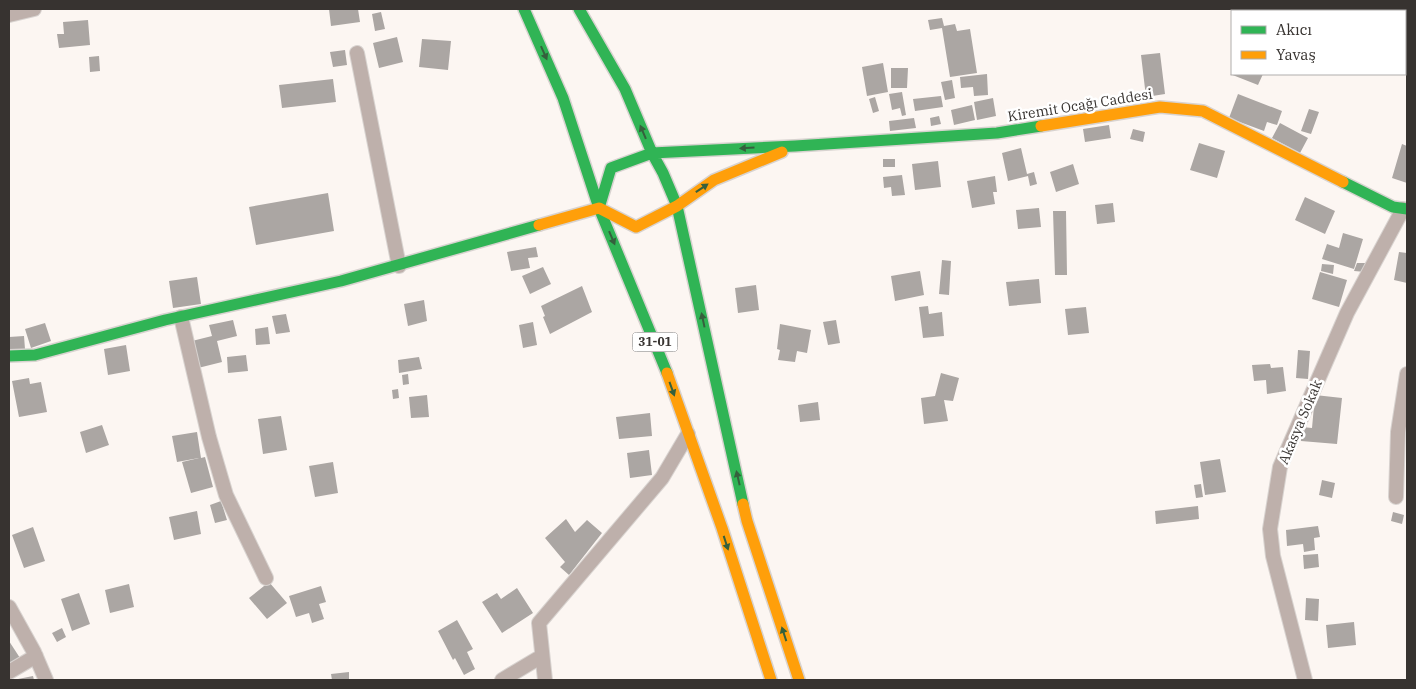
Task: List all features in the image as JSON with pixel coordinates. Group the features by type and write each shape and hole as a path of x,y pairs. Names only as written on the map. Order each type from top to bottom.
{"main road":[{"name":"31-01","path":"524,9 563,98 599,208 658,349 722,528 771,680"},
{"path":"579,9 625,89 677,206 747,521 799,680"},
{"name":"Kiremit Ocağı Caddesi","path":"599,208 611,168 652,153 997,133 1160,107 1203,110 1393,207 1405,209"},
{"path":"9,356 34,355 181,317 341,281 599,208 636,227 677,206 714,180 795,146"}],"street":[{"path":"9,15 34,9"},
{"path":"357,53 399,266"},
{"name":"Akasya Sokak","path":"1306,680 1273,556 1270,529 1280,466 1346,313 1405,209"},
{"path":"181,317 209,437 226,495 266,578"},
{"path":"1396,497 1398,432 1407,374"},
{"path":"545,680 538,623 662,478 688,434"},
{"path":"9,607 36,656 46,680"},
{"path":"9,672 36,656"},
{"path":"502,680 542,656"}],"building":[{"path":"329,9 358,9 360,22 331,26"},
{"path":"381,12 385,29 375,31 372,14"},
{"path":"942,18 944,26 955,24 957,31 970,29 977,73 950,77 942,28 930,30 928,20"},
{"path":"88,20 90,45 59,48 57,34 64,34 63,22"},
{"path":"397,37 403,62 379,68 373,43"},
{"path":"422,39 451,41 448,70 419,67"},
{"path":"345,50 347,65 333,67 330,52"},
{"path":"1160,53 1165,94 1146,97 1141,55"},
{"path":"99,56 100,71 90,72 89,57"},
{"path":"883,63 888,92 867,96 862,67"},
{"path":"891,68 908,68 907,88 891,88"},
{"path":"987,74 988,95 974,96 973,87 961,88 960,77"},
{"path":"1233,75 1263,75 1258,85"},
{"path":"333,79 336,102 282,108 279,85"},
{"path":"952,80 955,98 945,100 941,82"},
{"path":"902,92 906,115 902,116 900,108 892,110 889,94"},
{"path":"1238,94 1282,111 1277,125 1267,122 1264,131 1229,118"},
{"path":"941,96 943,107 915,111 913,99"},
{"path":"875,97 879,111 873,113 869,99"},
{"path":"993,98 996,116 977,120 974,102"},
{"path":"972,105 975,120 954,125 951,110"},
{"path":"1309,109 1319,112 1311,134 1301,131"},
{"path":"939,116 941,124 931,126 930,118"},
{"path":"914,118 916,128 890,131 889,121"},
{"path":"1280,123 1308,138 1300,153 1272,138"},
{"path":"1109,125 1111,138 1085,142 1083,129"},
{"path":"1133,129 1145,132 1143,142 1130,139"},
{"path":"1199,143 1225,151 1217,178 1190,170"},
{"path":"1402,144 1407,146 1407,183 1392,178"},
{"path":"1021,148 1027,174 1034,172 1037,184 1030,186 1028,176 1008,181 1002,153"},
{"path":"883,159 895,159 895,167 883,167"},
{"path":"938,161 941,187 915,190 912,164"},
{"path":"1073,164 1079,184 1056,192 1050,172"},
{"path":"902,175 905,195 892,196 891,187 884,188 883,177"},
{"path":"995,176 997,192 993,192 995,204 972,208 967,181"},
{"path":"328,193 334,231 256,245 249,207"},
{"path":"1305,197 1335,211 1325,234 1295,220"},
{"path":"1113,203 1115,222 1097,224 1095,205"},
{"path":"1039,208 1041,227 1018,229 1016,210"},
{"path":"1053,211 1066,211 1067,275 1055,275"},
{"path":"1343,233 1363,239 1354,269 1322,259 1327,244 1339,248"},
{"path":"536,247 538,257 528,258 530,268 511,271 507,252"},
{"path":"1399,252 1407,253 1407,283 1394,280"},
{"path":"942,260 951,261 949,295 939,294"},
{"path":"1357,263 1367,263 1366,272 1354,271"},
{"path":"1322,264 1334,265 1333,274 1321,271"},
{"path":"543,267 551,284 530,294 522,276"},
{"path":"920,271 924,295 895,301 891,276"},
{"path":"1320,272 1347,280 1339,307 1312,299"},
{"path":"197,277 201,304 173,308 169,281"},
{"path":"1039,279 1041,303 1009,306 1006,282"},
{"path":"756,285 759,310 738,313 735,288"},
{"path":"582,286 592,312 550,334 541,306"},
{"path":"424,300 427,321 408,326 404,304"},
{"path":"928,306 929,314 942,312 944,336 923,338 919,307"},
{"path":"1086,307 1089,333 1068,335 1065,309"},
{"path":"286,314 290,332 276,334 272,316"},
{"path":"233,320 237,336 217,341 222,362 198,368 192,341 212,336 209,325"},
{"path":"836,320 840,343 828,345 823,322"},
{"path":"533,322 537,345 523,348 519,325"},
{"path":"45,323 51,341 31,348 25,329"},
{"path":"780,324 811,330 807,353 797,351 795,362 778,360 780,350 777,349"},
{"path":"268,327 270,344 256,345 255,329"},
{"path":"24,336 25,349 9,351 9,337"},
{"path":"126,345 130,371 108,375 104,349"},
{"path":"1298,350 1310,351 1308,379 1296,378"},
{"path":"246,355 248,371 228,373 227,357"},
{"path":"419,357 422,369 399,373 398,360"},
{"path":"1270,364 1271,368 1283,367 1286,391 1267,394 1266,380 1254,381 1252,365"},
{"path":"941,373 959,378 953,401 944,400 948,421 924,424 921,398 935,396"},
{"path":"408,374 409,384 403,385 402,375"},
{"path":"29,378 30,384 41,382 47,412 19,417 12,381"},
{"path":"398,389 399,398 393,399 392,390"},
{"path":"427,395 429,417 411,418 409,397"},
{"path":"1315,395 1342,398 1337,444 1301,441 1302,427 1312,428"},
{"path":"818,402 820,420 800,422 798,405"},
{"path":"650,413 652,436 619,439 616,417"},
{"path":"281,416 287,450 263,454 258,419"},
{"path":"102,425 109,445 86,453 80,432"},
{"path":"197,432 201,458 205,457 213,487 191,493 182,462 199,458 177,462 172,436"},
{"path":"649,450 652,475 630,478 627,453"},
{"path":"1220,459 1226,492 1205,495 1200,462"},
{"path":"333,462 338,493 315,497 309,466"},
{"path":"1322,480 1335,483 1332,498 1319,495"},
{"path":"1201,484 1203,497 1196,498 1194,485"},
{"path":"221,501 227,520 215,523 210,505"},
{"path":"1198,506 1199,519 1156,524 1155,511"},
{"path":"197,511 201,534 174,540 169,517"},
{"path":"1393,512 1404,515 1402,524 1391,521"},
{"path":"566,519 575,532 587,520 602,533 569,575 560,567 565,562 545,538"},
{"path":"1318,526 1320,537 1314,538 1315,550 1304,552 1303,544 1287,546 1286,530"},
{"path":"33,527 45,561 24,568 12,535"},
{"path":"1318,554 1319,567 1304,569 1303,555"},
{"path":"269,582 287,603 267,619 249,598"},
{"path":"129,584 134,607 110,613 105,590"},
{"path":"321,586 326,602 319,604 324,619 312,623 309,613 296,617 289,596"},
{"path":"517,588 533,613 502,633 482,602 497,593 501,599"},
{"path":"79,593 90,624 72,631 61,599"},
{"path":"1306,598 1319,599 1318,621 1305,620"},
{"path":"457,620 473,649 467,652 475,669 464,675 455,658 453,660 438,631"},
{"path":"1354,622 1356,645 1328,648 1326,625"},
{"path":"62,628 66,637 57,642 52,633"},
{"path":"9,641 20,658 9,666"},
{"path":"349,672 349,680 332,680 331,674"},
{"path":"33,676 34,680 18,680 18,679"}],"traffic: fast":[{"path":"524,9 563,98 599,208 667,373"},
{"path":"579,9 625,89 677,206 743,504"},
{"path":"599,208 611,168 652,153 997,133 1041,126"},
{"path":"1343,182 1393,207 1407,209"},
{"path":"9,356 35,355 165,320 341,281 539,225"}],"traffic: slow":[{"path":"1041,126 1160,107 1203,111 1343,182"},
{"path":"539,225 599,208 636,227 677,206 714,180 782,152"},
{"path":"667,373 722,528 771,680"},
{"path":"743,504 799,680"}]}
